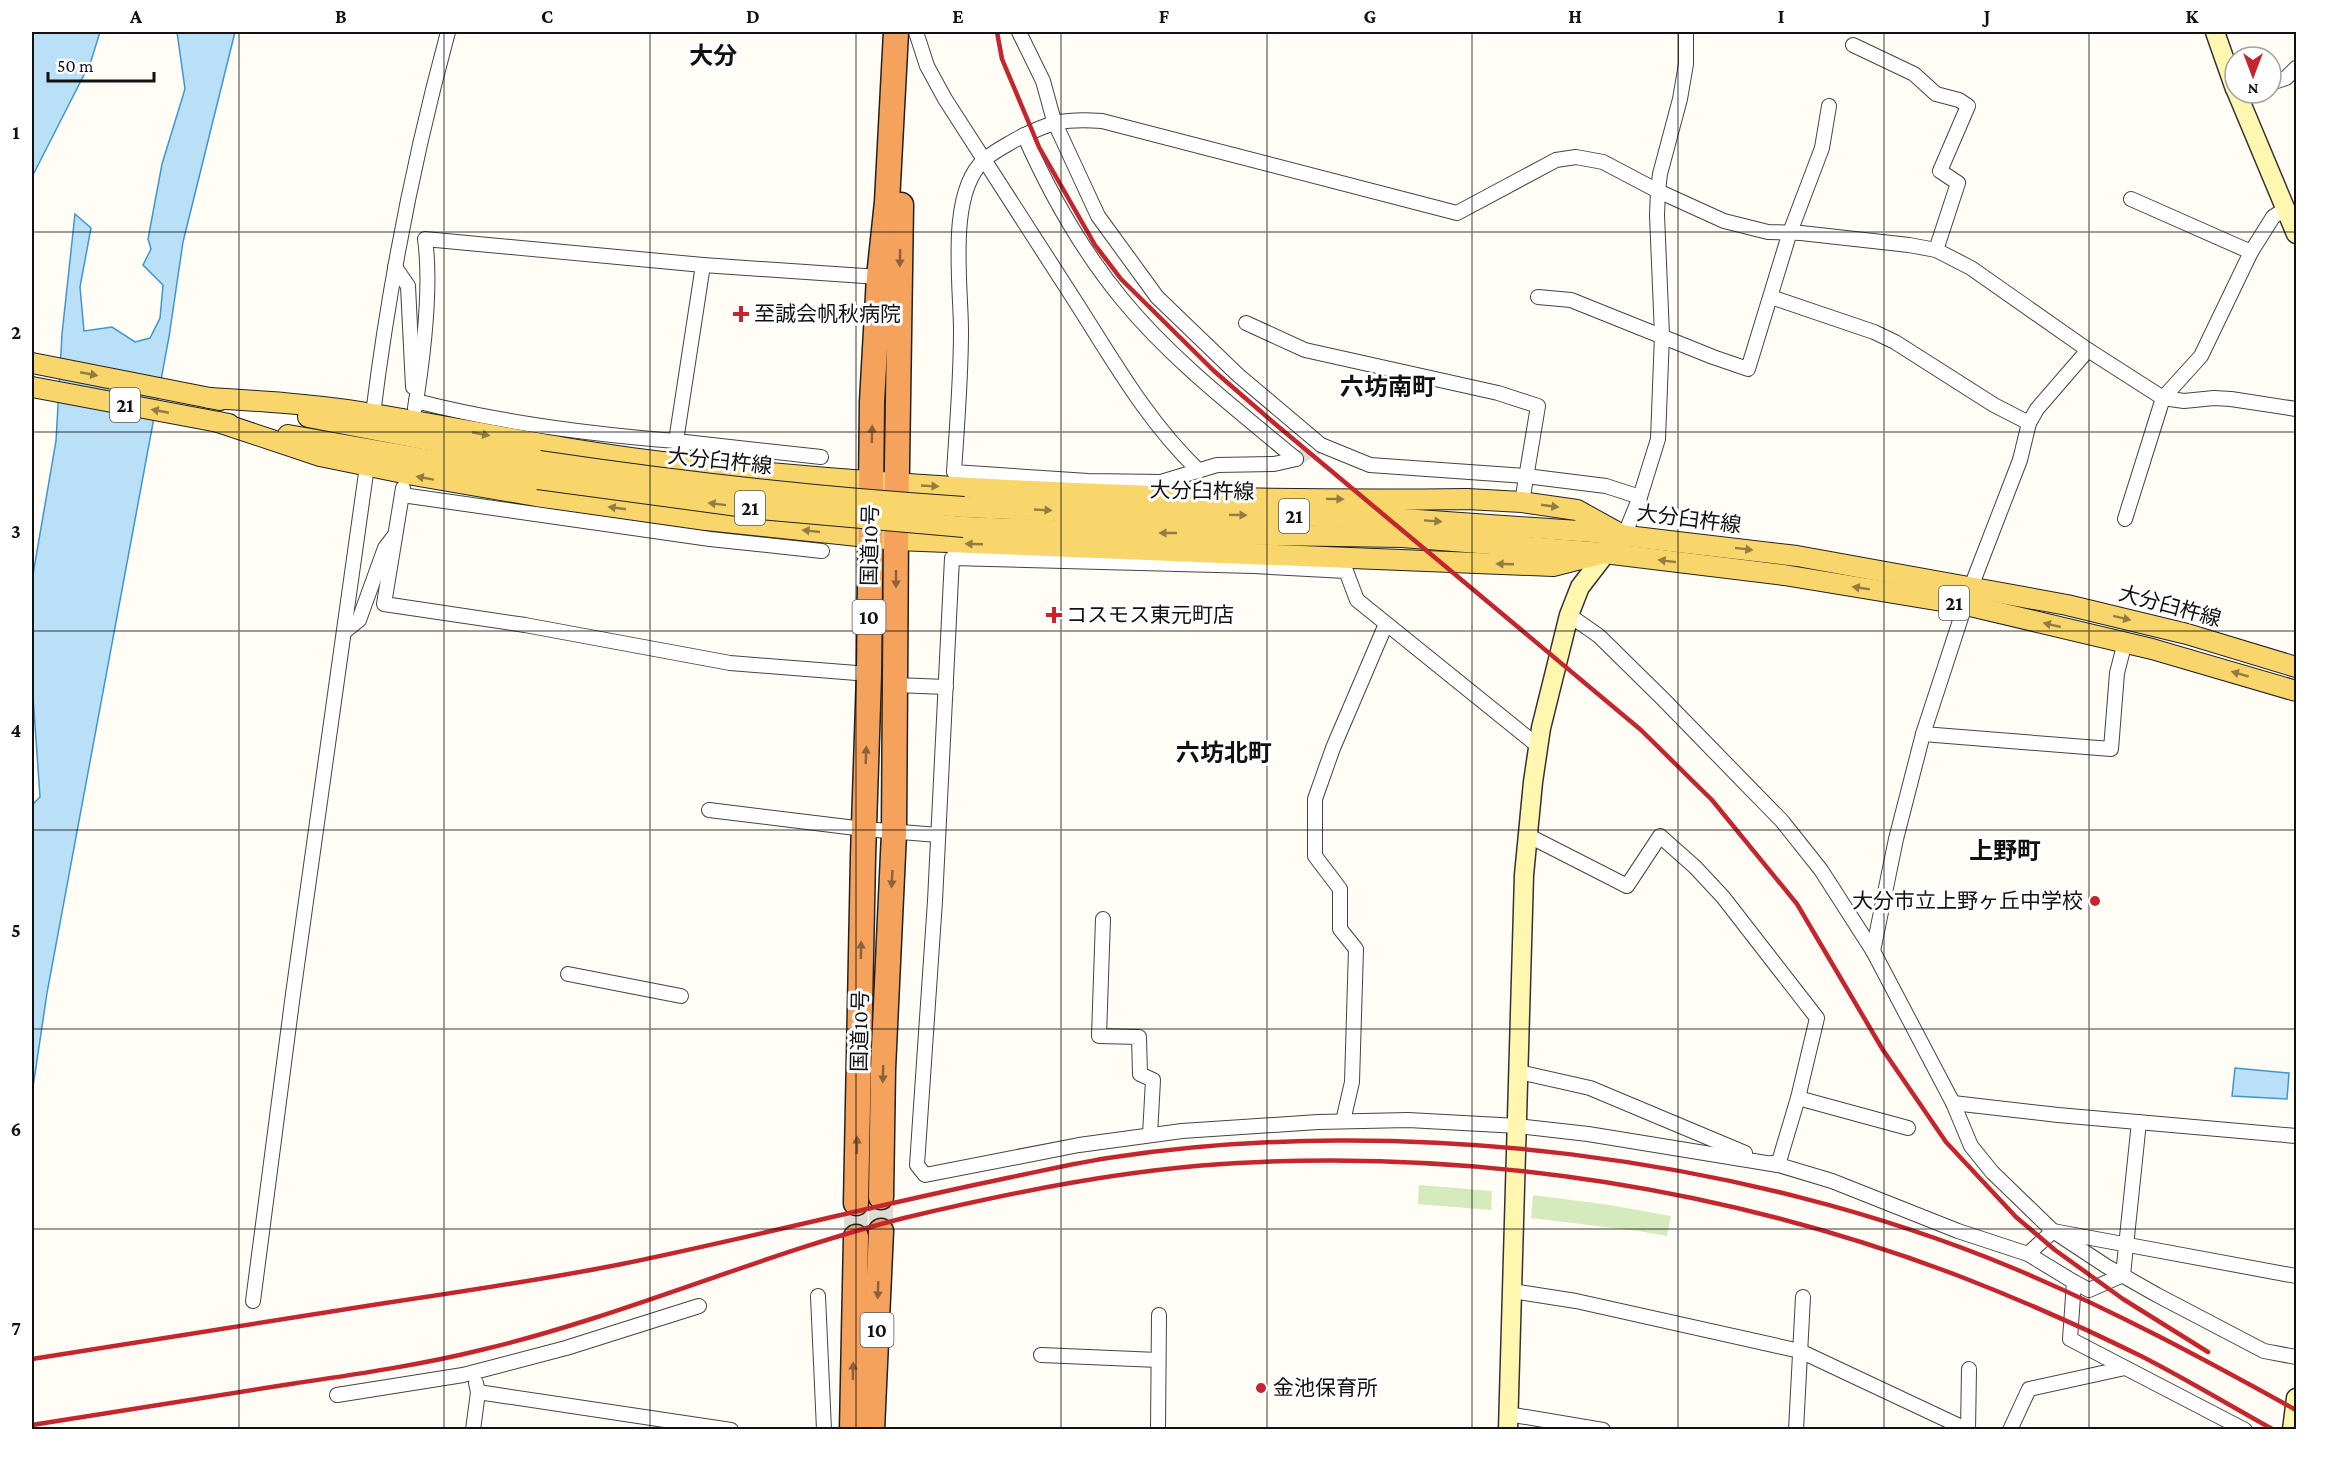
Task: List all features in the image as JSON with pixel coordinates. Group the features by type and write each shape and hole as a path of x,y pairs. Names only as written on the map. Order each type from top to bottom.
{"highway":[{"name":"国道10号","path":"856,1203 873,402 879,277 887,202 898,32"},
{"name":"国道10号","path":"881,1197 883,1059 894,832 902,139 898,32"},
{"name":"10","path":"872,1430 881,1231"},
{"name":"10","path":"852,1430 856,1237"}],"main road":[{"name":"大分臼杵線","path":"32,363 209,398 365,418 538,470 760,509 964,527 1133,533 1402,537 1604,553 1968,596 2067,605 2187,634 2296,667"},
{"name":"21","path":"32,387 218,422 320,456 360,459"},
{"path":"365,418 690,465 897,484 1118,497 1467,499 1522,502 1577,510 1624,536"},
{"path":"360,459 703,529 1263,561 1553,566 1604,553"},
{"name":"大分臼杵線","path":"360,459 647,477 964,507 1134,514 1403,519 1624,536 1797,556 1968,596 2296,691"}],"street":[{"path":"365,418 416,157 448,32"},
{"path":"916,32 927,66 984,160 1153,421 1174,447 1198,470"},
{"path":"1019,32 1043,81 1054,122 1098,216 1157,297 1238,375 1321,445 1370,465 1526,476 1606,486 1640,497"},
{"path":"1603,1430 1508,1422 1527,835 1538,746 1569,615 1580,587 1604,553 1624,536 1640,497 1658,439 1662,335 1658,191 1660,174 1682,87 1686,64 1686,32"},
{"path":"2215,32 2223,53"},
{"path":"1853,45 1914,74 1936,94 1959,100 1968,106 1940,171 1958,183 1936,250"},
{"path":"2283,79 2296,68"},
{"path":"2243,105 2296,234"},
{"path":"1538,297 1571,300 1748,369 1789,235 1822,148 1829,106"},
{"path":"1024,135 1058,206 1095,263 1122,299 1173,353 1296,459 1274,464 1216,465 1161,482 1133,483 954,472 961,333 959,216 969,183 984,160 1024,135 1054,122 1082,119 1102,121 1457,213 1556,160 1576,157 1603,162 1658,191 1724,221 1789,235 1813,235 1936,250 1971,268 2088,351 2163,398 2184,401 2231,399 2296,409"},
{"path":"2131,199 2252,252"},
{"path":"2126,519 2163,398 2206,347 2252,252 2273,217 2285,209"},
{"path":"395,267 408,286 415,408 429,266 425,239 703,265 879,277"},
{"path":"690,465 676,441 703,265"},
{"path":"1771,297 1874,332 1895,342 1994,405 2029,423"},
{"path":"1246,323 1305,350 1498,393 1538,406 1522,502"},
{"path":"1874,951 1896,839 1923,734 1968,596 2020,460 2029,423 2037,409 2088,351"},
{"path":"416,401 461,413 595,434 821,457"},
{"path":"254,1301 293,994 344,632 360,459"},
{"path":"822,551 703,529 403,492 384,604 525,625 730,663 869,674"},
{"path":"344,632 359,620 385,548 398,531"},
{"path":"1538,746 1357,600 1346,571 1263,561 952,558 938,835 917,1165 925,1175 1079,1144 1193,1131 1343,1121 1408,1120 1518,1126 1649,1143 1778,1165"},
{"path":"1569,615 1599,636 1782,821 1821,870 1874,951 1953,1103 1971,1146 1992,1172 2053,1231 2123,1275 2264,1351 2296,1357"},
{"path":"1343,1121 1352,1082 1356,949 1340,929 1340,889 1315,856 1315,799 1333,748 1386,624"},
{"path":"1923,734 2111,749 2117,673 2125,642"},
{"path":"895,685 946,687"},
{"path":"709,810 864,829 938,835"},
{"path":"1527,835 1627,886 1660,836 1695,867 1723,897 1817,1018 1798,1098 1778,1165"},
{"path":"1103,919 1099,1036 1139,1037 1140,1074 1153,1080 1150,1136"},
{"path":"568,974 681,996"},
{"path":"1519,1072 1590,1088 1722,1144 1778,1165 1832,1181 1958,1231 2028,1254 2089,1290 2123,1275"},
{"path":"1798,1098 1908,1128"},
{"path":"1953,1103 2296,1136"},
{"path":"2123,1275 2139,1122"},
{"path":"2053,1231 2296,1276"},
{"path":"2028,1254 2053,1231"},
{"path":"2074,1282 2070,1339 2245,1430"},
{"path":"1512,1291 1576,1301 1800,1352 1968,1429 1969,1369"},
{"path":"818,1296 824,1430"},
{"path":"1796,1430 1803,1297"},
{"path":"337,1395 473,1372 566,1348 699,1306"},
{"path":"1158,1430 1159,1315"},
{"path":"1041,1355 1158,1360"},
{"path":"2010,1430 2029,1389 2125,1368"},
{"path":"473,1372 478,1392 473,1430"},
{"path":"478,1392 731,1430"},
{"path":"2292,1430 2296,1398"}],"green space":[{"path":"1419,1185 1492,1191 1491,1210 1418,1204"},
{"path":"1533,1195 1671,1216 1667,1236 1531,1218"}],"water":[{"path":"32,32 100,32 91,61 32,177"},
{"path":"177,32 235,32 183,242 169,337 47,993 32,1094 32,805 40,797 32,682 32,580 56,441 62,334 75,214 91,228 80,287 84,331 112,327 135,342 150,338 160,318 163,285 143,265 151,249 148,239 162,164 185,89"},
{"path":"2235,1068 2289,1073 2287,1099 2232,1096"}],"tunnel":[{"path":"1296,459 1321,445"},
{"path":"881,1197 881,1231"},
{"path":"856,1203 856,1237"}],"railway":[{"path":"997,32 1002,59 1039,147 1095,245 1121,279 1214,371 1641,730 1712,800 1797,904 1883,1050 1946,1142 2016,1217 2055,1250 2123,1299 2208,1352"},
{"path":"32,1359 592,1270 963,1187 1102,1159 1225,1145 1339,1140 1455,1144 1571,1154 1687,1172 1800,1197 1909,1229 2013,1268 2157,1335 2296,1410"},
{"path":"32,1425 389,1369 481,1350 588,1320 851,1233 986,1199 1154,1170 1238,1163 1330,1161 1422,1163 1513,1170 1604,1182 1695,1199 1784,1220 1872,1246 1959,1276 2028,1304 2141,1356 2274,1430"}],"place":[{"name":"至誠会帆秋病院","path":"741,314"},
{"name":"コスモス東元町店","path":"1054,615"},
{"name":"大分市立上野ヶ丘中学校","path":"2095,901"},
{"name":"金池保育所","path":"1261,1388"}],"district":[{"name":"大分","path":"713,55"},
{"name":"六坊南町","path":"1388,386"},
{"name":"六坊北町","path":"1224,752"},
{"name":"上野町","path":"2005,850"}]}
